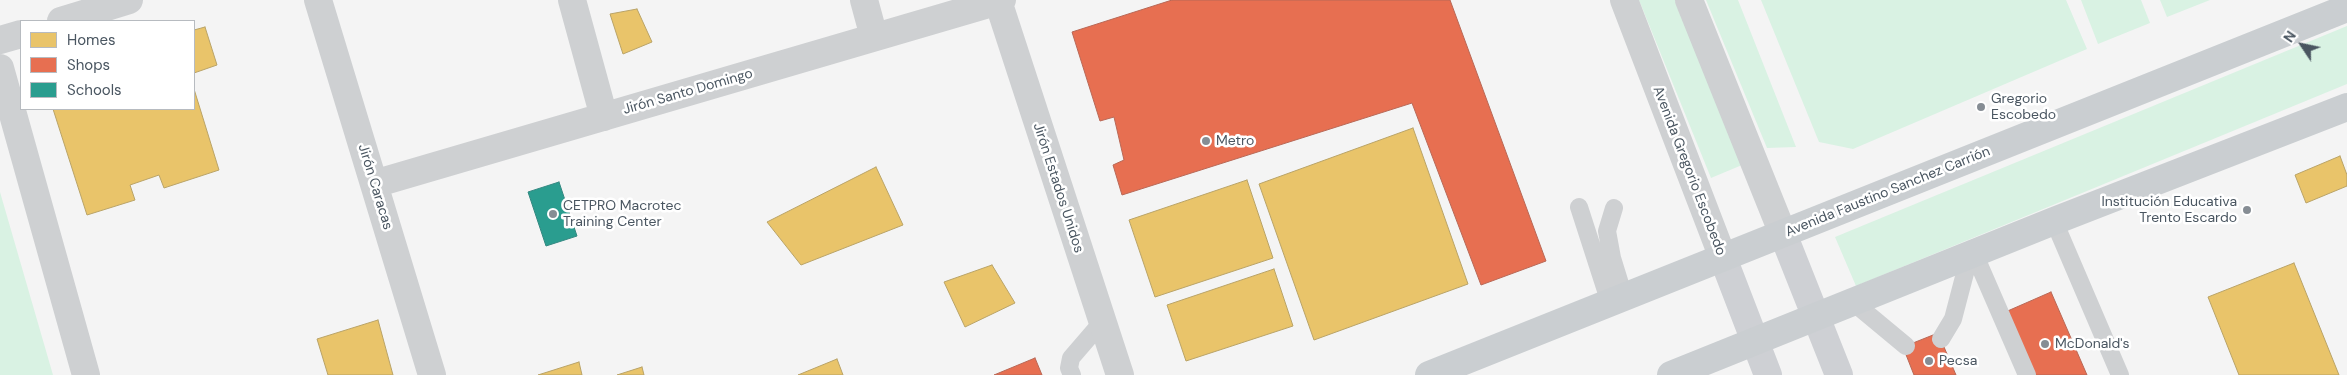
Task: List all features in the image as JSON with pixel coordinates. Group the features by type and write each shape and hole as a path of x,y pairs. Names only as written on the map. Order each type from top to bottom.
{"main road":[{"name":"Avenida Faustino Sanchez Carrión","path":"1429,375 2347,8"},
{"path":"1671,375 2054,220 2347,107"},
{"path":"1782,234 1839,375"},
{"name":"Avenida Gregorio Escobedo","path":"1723,258 1768,375"}],"street":[{"path":"64,20 129,0"},
{"name":"Jirón Caracas","path":"318,0 432,375"},
{"path":"572,0 604,116"},
{"path":"864,0 874,37"},
{"name":"Avenida Gregorio Escobedo","path":"1624,0 1723,258"},
{"path":"1689,0 1782,234"},
{"name":"Jirón Santo Domingo","path":"374,184 1000,1"},
{"name":"Jirón Estados Unidos","path":"1000,1 1120,375"},
{"path":"0,40 20,34"},
{"path":"0,68 86,375"}],"lane":[{"path":"1579,207 1617,300"},
{"path":"1614,208 1607,232 1617,300"},
{"path":"2054,220 2120,375"},
{"path":"1941,339 1952,319 1972,254"},
{"path":"1972,254 2027,375"},
{"path":"1853,302 1906,346"},
{"path":"1072,375 1069,368 1071,358 1102,322"}],"green space":[{"path":"1639,0 1675,0 1742,165 1711,178"},
{"path":"1706,0 1738,0 1796,147 1767,148"},
{"path":"1761,0 2066,0 2087,49 1853,149 1819,142"},
{"path":"2081,0 2141,0 2150,23 2098,44"},
{"path":"2160,0 2210,0 2167,17"},
{"path":"2347,26 2347,84 1856,286 1835,237"},
{"path":"0,192 53,375 0,375"}],"building: Homes":[{"path":"637,9 652,42 623,54 610,14"},
{"path":"205,27 217,65 195,73 195,30"},
{"path":"195,92 219,170 164,188 159,175 130,185 135,200 87,215 53,110 195,110"},
{"path":"1413,128 1468,284 1314,340 1259,184"},
{"path":"2340,156 2347,175 2347,186 2306,203 2295,175"},
{"path":"876,167 903,225 801,265 767,222"},
{"path":"1247,180 1273,258 1155,297 1129,220"},
{"path":"2294,263 2339,375 2239,375 2208,297"},
{"path":"992,265 1015,303 965,327 944,282"},
{"path":"1274,269 1293,326 1186,361 1167,305"},
{"path":"378,320 393,375 328,375 317,339"},
{"path":"837,359 843,375 798,375"},
{"path":"579,362 582,375 538,375"},
{"path":"642,367 644,375 617,375"}],"building: Shops":[{"name":"Metro","path":"1172,0 1450,0 1546,261 1481,285 1412,103 1122,195 1113,165 1124,160 1114,117 1100,121 1072,32"},
{"name":"McDonald's","path":"2051,292 2087,375 2029,375 2003,313"},
{"name":"Pecsa","path":"1938,333 1956,375 1914,375 1903,347"},
{"path":"1035,358 1042,375 994,375"}],"building: Schools":[{"name":"CETPRO Macrotec Training Center","path":"559,182 577,236 546,246 528,192"}],"place":[{"name":"Gregorio Escobedo","path":"1981,107"},
{"name":"Metro","path":"1206,141"},
{"name":"Institución Educativa Trento Escardo","path":"2247,210"},
{"name":"CETPRO Macrotec Training Center","path":"553,214"},
{"name":"McDonald's","path":"2045,344"},
{"name":"Pecsa","path":"1929,361"}]}
